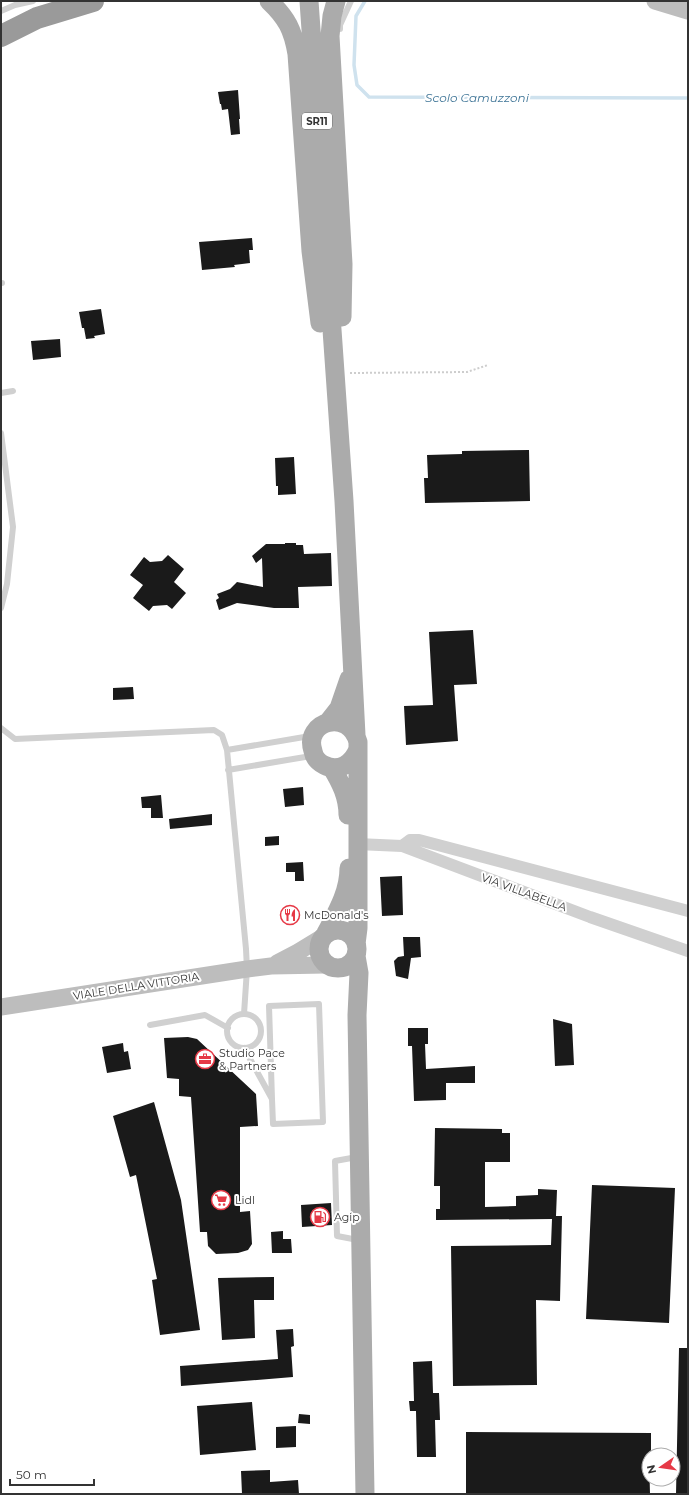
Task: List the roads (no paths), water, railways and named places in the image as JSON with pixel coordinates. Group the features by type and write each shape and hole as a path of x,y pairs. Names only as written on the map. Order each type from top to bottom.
{"highway":[{"path":"2,31 16,12 45,1"},
{"path":"2,31 37,18 93,1"}],"main road":[{"path":"269,1 279,10 290,26 297,54 311,251 326,364 338,404"},
{"name":"SR11","path":"309,1 325,241 338,404"},
{"path":"329,966 337,968 348,965 356,950 358,928 357,742 338,404 344,203 330,36 332,16 336,1"},
{"path":"328,722 339,708 352,672"},
{"path":"328,722 341,722 353,730 357,742 351,761 339,768 325,766 314,756 311,742 313,736 322,725 328,722"},
{"path":"332,768 344,789 348,806 349,875 341,905 319,944 319,956 347,987 352,996 357,1015"},
{"path":"324,936 336,929 351,935 356,950 359,973 357,1015 358,1156 365,1494"}],"street":[{"path":"656,1 688,11"},
{"path":"402,846 410,840 419,840 688,911"},
{"name":"VIA VILLABELLA","path":"357,844 402,846 590,917 688,950"},
{"name":"VIALE DELLA VITTORIA","path":"271,966 324,936"},
{"name":"VIALE DELLA VITTORIA","path":"1,1007 247,969 271,966 329,966"}],"lane":[{"path":"1,11 14,5 33,1"},
{"path":"339,39 340,25 351,1"},
{"path":"1,393 13,391"},
{"path":"1,433 13,527 7,584 1,608"},
{"path":"1,728 15,739 214,730 222,735 227,750 247,969 244,1014"},
{"path":"227,750 313,736"},
{"path":"228,770 314,756"},
{"path":"319,1004 323,1122 273,1124 272,1099 269,1006 319,1004"},
{"path":"244,1014 253,1016 259,1023 261,1034 259,1040 250,1047 244,1048 233,1044 230,1040 228,1028 234,1018 244,1014"},
{"path":"150,1025 205,1015 228,1028"},
{"path":"259,1023 270,1023"},
{"path":"244,1048 272,1099"}],"waterway":[{"name":"Scolo Camuzzoni","path":"365,1 356,16 354,65 357,85 369,97 688,98"}],"place":[{"name":"McDonald's","path":"290,915"},
{"name":"Studio Pace & Partners","path":"205,1059"},
{"name":"Lidl","path":"221,1200"},
{"name":"Agip","path":"320,1217"}]}
